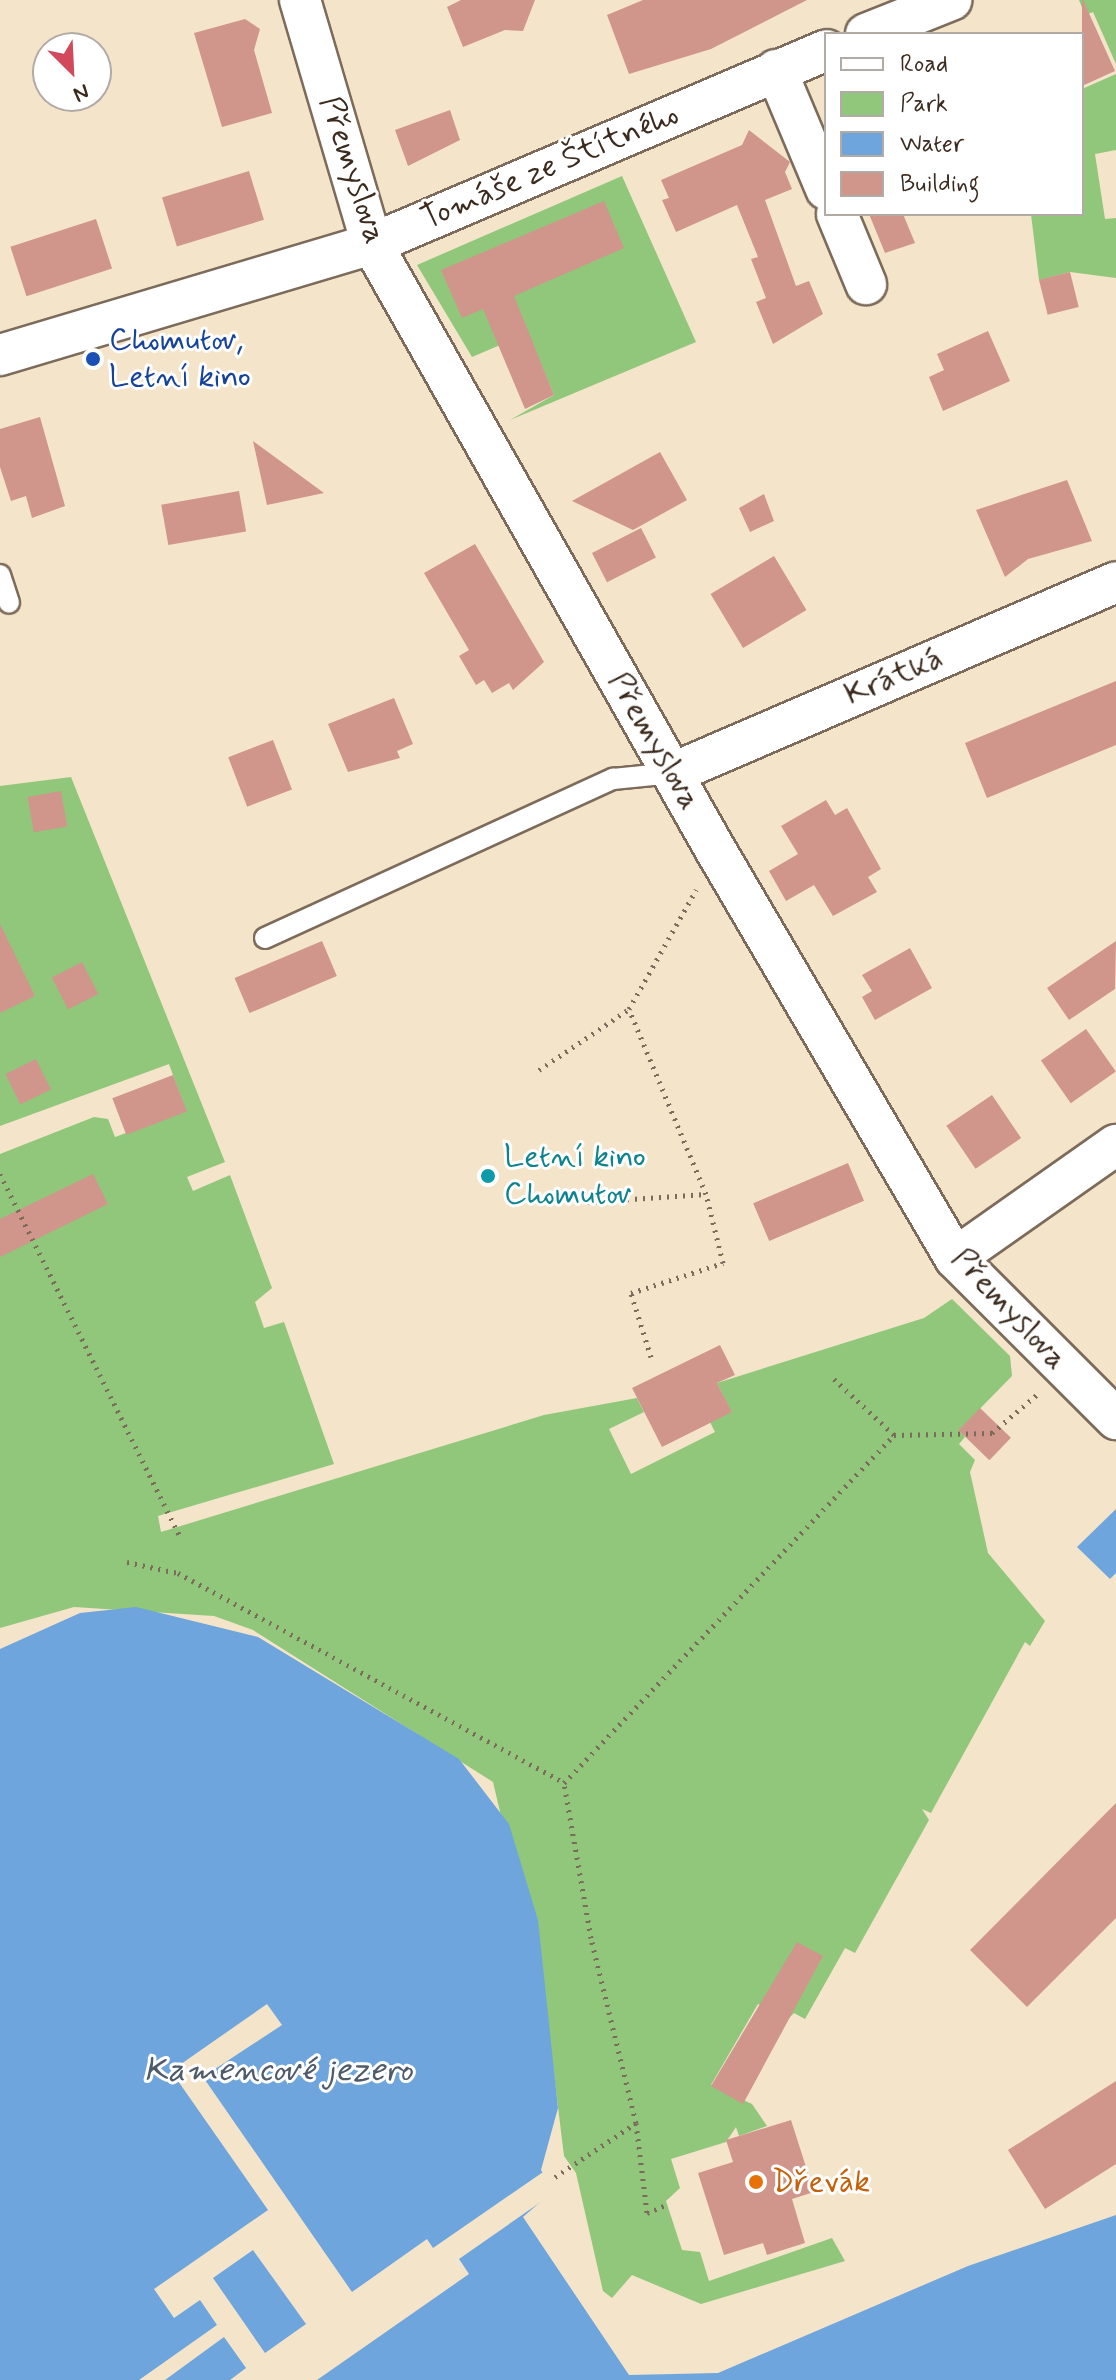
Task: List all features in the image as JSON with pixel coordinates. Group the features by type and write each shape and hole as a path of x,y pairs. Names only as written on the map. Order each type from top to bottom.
{"street":[{"name":"Přemyslova","path":"300,0 372,244 715,849 955,1258 1116,1419"},
{"path":"871,32 951,0"},
{"name":"Tomáše ze Štítného","path":"0,355 372,244 824,51"},
{"path":"776,70 824,184"},
{"path":"838,216 866,284"},
{"name":"Krátká","path":"673,773 1116,582"},
{"path":"955,1258 1116,1145"}],"lane":[{"path":"0,575 9,603"},
{"path":"265,938 613,779 673,773"}],"path":[{"path":"539,1070 629,1009 675,938 715,849"},
{"path":"629,1009 706,1194 723,1263 631,1293 651,1357"},
{"path":"0,1174 179,1535"},
{"path":"587,1202 706,1194"},
{"path":"834,1379 894,1435 992,1433 1064,1370"},
{"path":"564,1783 894,1435"},
{"path":"127,1562 178,1573 564,1783"},
{"path":"564,1783 591,1938 636,2123 647,2213 666,2205"},
{"path":"555,2177 636,2123"}],"green space":[{"path":"1079,0 1116,0 1116,64 1093,12 1085,15"},
{"path":"1116,74 1116,150 1095,154 1105,219 1116,218 1116,278 1070,272 1039,280 1031,216 1084,216 1084,88"},
{"path":"622,176 696,342 510,420 554,395 528,333 472,357 417,265"},
{"path":"71,777 225,1162 187,1177 193,1191 230,1175 272,1288 255,1302 264,1328 284,1322 334,1464 158,1516 161,1532 544,1415 637,1398 644,1412 609,1429 631,1474 715,1432 710,1422 731,1411 717,1383 924,1318 952,1299 1010,1356 1012,1376 959,1430 965,1437 959,1444 975,1460 970,1472 988,1553 1045,1621 1030,1646 1025,1642 931,1813 922,1809 929,1820 855,1953 845,1948 805,2019 794,2013 787,2020 758,2004 711,2085 752,2104 767,2126 739,2136 736,2127 726,2142 671,2159 680,2188 666,2201 682,2250 700,2252 709,2281 832,2238 845,2261 701,2304 632,2275 612,2298 603,2291 576,2173 564,2156 534,1910 523,1909 493,1782 253,1630 214,1616 74,1607 0,1628 0,1154 94,1117 108,1119 115,1137 186,1111 169,1064 0,1126 0,786"}],"water":[{"path":"1116,1509 1116,1573 1110,1579 1077,1547"},
{"name":"Kamencové jezero","path":"136,1607 258,1637 459,1759 509,1824 538,1920 558,2108 541,2170 554,2190 523,2217 629,2375 718,2373 968,2266 1116,2215 1116,2380 0,2380 0,1649 80,1613"}],"pier":[{"path":"267,2004 282,2025 203,2077 352,2292 427,2239 433,2248 546,2170 558,2190 459,2259 469,2274 317,2380 230,2380 246,2368 224,2337 165,2380 139,2380 217,2325 200,2300 174,2318 154,2289 268,2210 171,2071","holes":["253,2250 306,2324 265,2353 213,2278"]}],"building":[{"path":"461,0 535,0 523,31 505,30 463,47 447,7"},
{"path":"643,0 807,0 711,49 629,74 607,15"},
{"path":"1082,0 1115,71 1084,85 1084,32"},
{"path":"245,19 260,29 254,50 272,113 222,127 194,33"},
{"path":"450,110 460,140 408,166 395,130"},
{"path":"749,130 790,162 785,172 792,189 765,200 796,286 809,281 823,314 773,344 756,302 766,298 751,259 758,257 737,205 676,232 662,200 669,198 661,180 742,145"},
{"path":"249,171 264,220 177,246 162,198"},
{"path":"604,201 624,248 514,296 554,395 525,409 483,309 462,318 441,270"},
{"path":"870,216 904,216 915,243 885,253"},
{"path":"96,219 112,268 26,296 10,247"},
{"path":"1070,272 1079,307 1048,315 1039,280"},
{"path":"988,331 1010,381 943,411 929,377 944,370 937,354"},
{"path":"40,417 65,506 32,518 26,496 11,501 0,467 0,429"},
{"path":"253,441 324,493 267,505"},
{"path":"660,452 687,500 633,530 572,501"},
{"path":"1067,480 1092,541 1028,559 1005,577 976,510"},
{"path":"239,491 246,531 168,545 161,505"},
{"path":"764,494 774,521 750,532 739,508"},
{"path":"641,528 656,557 607,582 592,553"},
{"path":"475,544 544,662 513,690 509,683 492,693 484,680 476,685 459,656 469,650 424,573"},
{"path":"774,556 806,610 743,648 711,594"},
{"path":"1116,681 1116,745 987,798 965,743"},
{"path":"394,698 413,744 397,751 400,758 348,772 328,724"},
{"path":"273,740 292,789 247,807 228,757"},
{"path":"61,791 67,826 34,832 28,797"},
{"path":"826,800 835,815 847,808 881,869 868,877 877,892 833,916 814,885 786,901 769,871 798,854 781,826"},
{"path":"0,924 35,996 0,1013"},
{"path":"322,941 337,976 249,1013 235,978"},
{"path":"1116,941 1115,989 1069,1020 1047,988"},
{"path":"910,948 932,988 875,1020 862,997 872,991 862,975"},
{"path":"82,962 98,994 68,1010 52,977"},
{"path":"1086,1029 1116,1072 1071,1103 1041,1061"},
{"path":"36,1059 51,1090 20,1104 5,1074"},
{"path":"173,1075 187,1111 126,1135 112,1098"},
{"path":"992,1095 1021,1138 975,1169 946,1126"},
{"path":"848,1163 864,1201 769,1241 753,1203"},
{"path":"93,1174 108,1204 0,1257 0,1219"},
{"path":"720,1345 735,1375 717,1383 732,1412 662,1447 632,1388"},
{"path":"980,1408 1011,1438 989,1460 958,1430"},
{"path":"1116,1803 1116,1918 1027,2007 970,1950"},
{"path":"797,1942 823,1956 743,2104 711,2086"},
{"path":"1116,2081 1116,2164 1045,2209 1008,2150"},
{"name":"Dřevák","path":"791,2120 814,2192 792,2199 805,2243 767,2255 763,2243 724,2255 698,2173 733,2162 726,2140"}],"place":[{"name":"Chomutov, Letní kino","path":"93,359"},
{"name":"Letní kino Chomutov","path":"488,1176"},
{"name":"Dřevák","path":"756,2182"}]}
